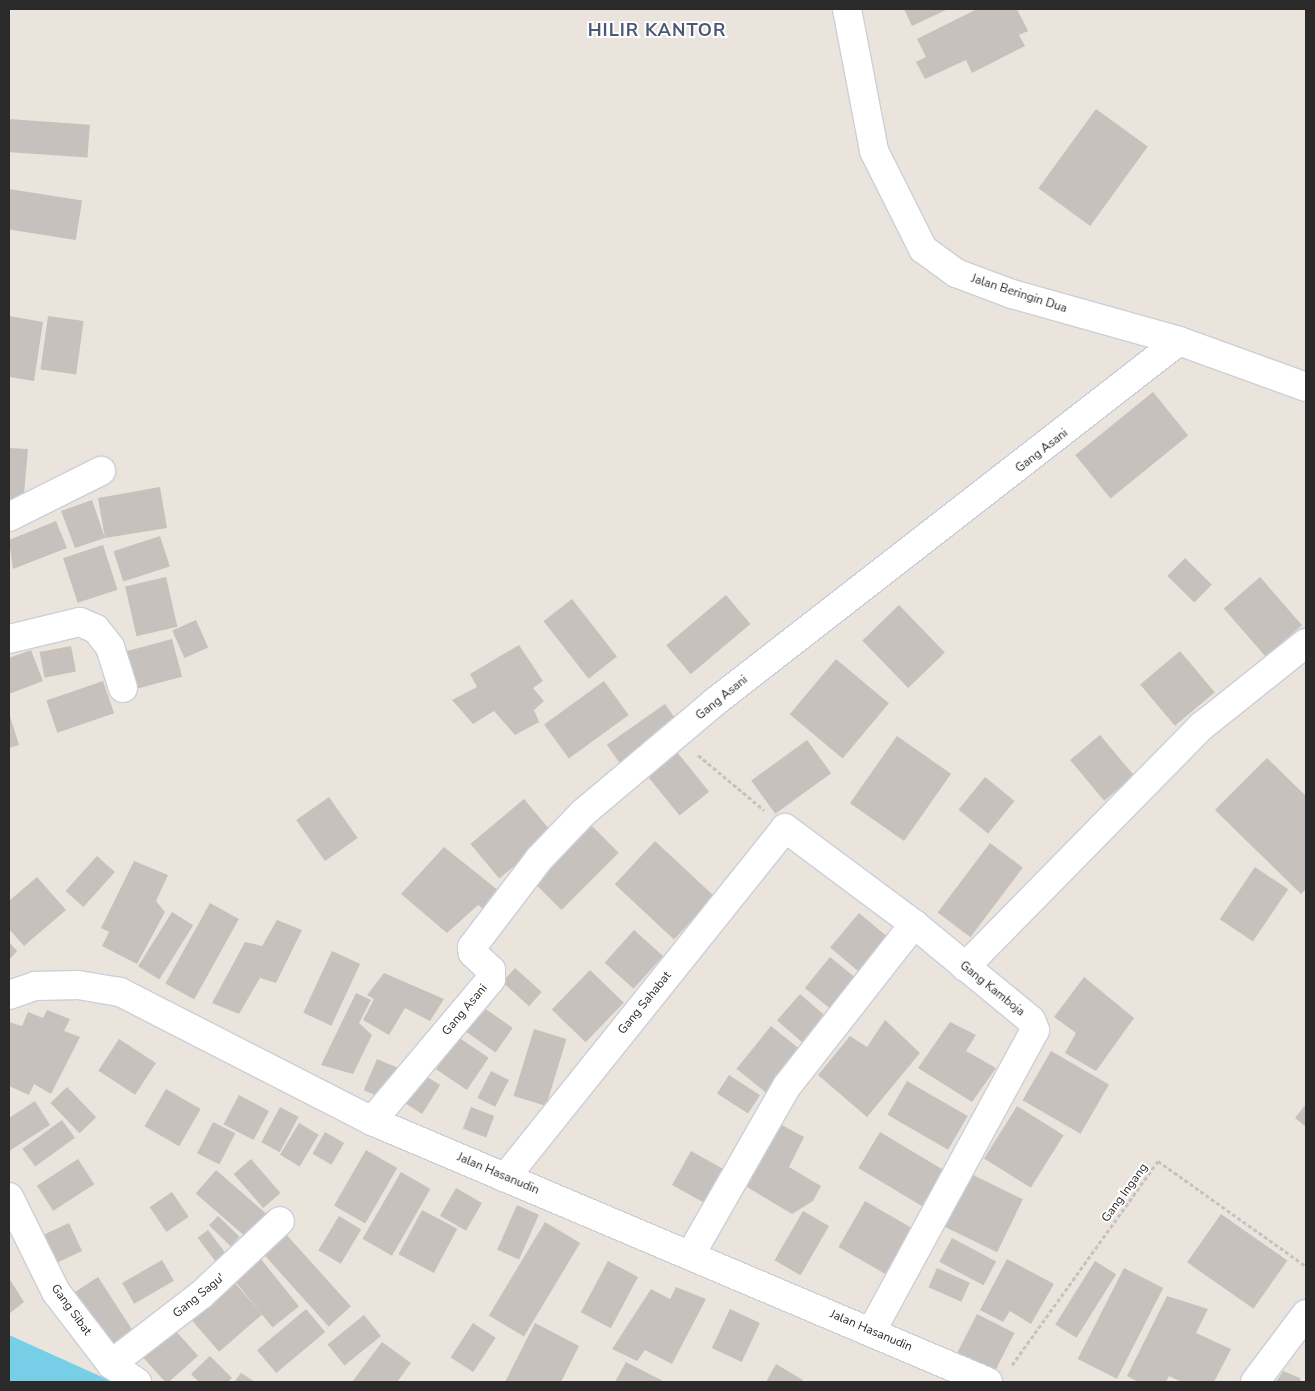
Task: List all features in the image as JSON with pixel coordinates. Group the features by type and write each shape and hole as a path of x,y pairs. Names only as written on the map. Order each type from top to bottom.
{"street":[{"name":"Jalan Beringin Dua","path":"847,9 874,151 923,248 956,273 1012,294 1179,341 1306,387"},
{"name":"Gang Asani","path":"372,1121 491,979 491,970 472,953 472,947 539,859 584,813 676,737 716,701 1179,341"},
{"path":"9,518 101,471"},
{"path":"9,639 80,622 96,630 110,648 123,688"},
{"path":"965,967 1202,726 1306,643"},
{"name":"Gang Kamboja","path":"786,828 914,924 1031,1020 1035,1030 872,1332"},
{"name":"Gang Sahabat","path":"505,1178 786,828"},
{"path":"691,1254 787,1086 914,924"},
{"name":"Jalan Hasanudin","path":"9,994 35,986 78,985 120,992 372,1121 872,1332 997,1378"},
{"name":"Gang Sibat","path":"9,1197 56,1292 112,1364 137,1382"},
{"name":"Gang Sagu'","path":"112,1364 242,1260 280,1221"},
{"path":"1255,1382 1306,1314"}],"path":[{"path":"676,737 786,828"},
{"name":"Gang Ingang","path":"997,1378 1158,1161 1306,1266"}],"water":[{"path":"9,1335 113,1382 9,1382"}],"building":[{"path":"904,9 948,9 912,26"},
{"path":"977,9 1017,9 1028,31 1019,35 1025,46 972,73 966,60 925,79 916,62 926,57 917,39"},
{"path":"1096,109 1148,147 1090,226 1038,188"},
{"path":"9,119 90,125 88,158 9,152"},
{"path":"9,189 82,201 76,240 9,229"},
{"path":"9,316 43,322 34,381 9,377"},
{"path":"48,316 84,321 76,374 40,369"},
{"path":"1153,392 1188,436 1111,498 1075,455"},
{"path":"9,448 28,449 23,505 9,504"},
{"path":"160,487 167,528 105,538 98,498"},
{"path":"92,500 105,538 75,548 61,511"},
{"path":"56,521 67,548 13,569 9,540"},
{"path":"160,536 170,566 123,582 113,551"},
{"path":"103,545 118,590 78,603 63,558"},
{"path":"1185,558 1212,585 1194,603 1167,576"},
{"path":"166,577 177,627 137,636 125,586"},
{"path":"1260,577 1302,625 1266,657 1224,608"},
{"path":"726,595 750,624 691,674 666,645"},
{"path":"572,599 617,657 589,679 544,621"},
{"path":"899,605 945,652 908,688 862,640"},
{"path":"196,620 208,647 184,658 172,631"},
{"path":"172,639 182,677 136,689 126,651"},
{"path":"519,645 543,681 533,688 544,701 534,710 539,722 515,735 494,711 473,724 452,700 477,687 470,674"},
{"path":"71,646 76,672 45,678 40,652"},
{"path":"31,650 43,681 9,694 9,658"},
{"path":"1180,651 1215,692 1175,726 1140,684"},
{"path":"836,659 889,703 843,759 790,714"},
{"path":"103,681 114,713 57,733 46,701"},
{"path":"604,681 629,715 569,758 544,724"},
{"path":"665,704 681,727 623,768 607,745"},
{"path":"9,713 19,745 9,748"},
{"path":"1100,735 1134,776 1104,801 1070,760"},
{"path":"897,736 951,774 904,841 850,803"},
{"path":"807,740 831,773 775,814 751,781"},
{"path":"677,752 709,792 680,816 647,776"},
{"path":"1267,758 1306,796 1306,889 1301,894 1215,810"},
{"path":"985,777 1015,801 988,834 959,810"},
{"path":"329,797 358,838 325,861 296,820"},
{"path":"524,799 553,833 499,878 470,844"},
{"path":"589,823 619,853 561,910 532,880"},
{"path":"655,841 714,896 674,939 615,884"},
{"path":"990,843 1023,868 970,937 938,912"},
{"path":"444,847 504,895 488,912 478,905 447,933 401,894"},
{"path":"97,856 115,872 83,907 66,891"},
{"path":"134,861 168,875 156,901 165,912 137,964 102,946 109,932 101,928"},
{"path":"1255,867 1288,889 1253,942 1220,919"},
{"path":"37,877 66,910 24,946 9,929 9,901"},
{"path":"210,903 239,919 194,999 165,983"},
{"path":"172,912 193,925 159,980 138,966"},
{"path":"859,913 891,940 862,974 830,947"},
{"path":"277,920 302,930 276,983 260,978 239,1014 212,1003 245,942 262,946"},
{"path":"634,930 663,956 634,989 605,963"},
{"path":"9,942 17,951 9,960"},
{"path":"332,951 360,964 331,1026 303,1013"},
{"path":"830,957 857,979 832,1010 805,988"},
{"path":"515,968 542,992 529,1006 502,982"},
{"path":"590,970 624,1003 586,1042 552,1010"},
{"path":"384,973 444,999 430,1021 405,1008 389,1035 363,1020 374,999 367,995"},
{"path":"1084,977 1134,1018 1096,1071 1065,1053 1076,1033 1054,1017"},
{"path":"356,993 371,1000 359,1023 372,1035 353,1074 321,1065"},
{"path":"800,994 828,1018 805,1045 777,1020"},
{"path":"480,1005 513,1028 496,1053 463,1030"},
{"path":"47,1010 70,1019 64,1031 80,1037 51,1094 34,1084 29,1095 9,1086 9,1022 22,1026 28,1012 43,1018"},
{"path":"885,1020 920,1053 867,1117 818,1075 850,1036 867,1047"},
{"path":"950,1022 976,1035 966,1051 996,1068 972,1102 918,1068"},
{"path":"771,1026 803,1052 768,1095 736,1069"},
{"path":"534,1029 567,1039 546,1106 514,1096"},
{"path":"458,1037 489,1058 467,1090 436,1069"},
{"path":"119,1039 156,1063 135,1095 98,1071"},
{"path":"1051,1051 1109,1084 1081,1134 1022,1100"},
{"path":"377,1059 398,1068 385,1099 364,1090"},
{"path":"491,1071 509,1080 495,1107 477,1098"},
{"path":"424,1075 440,1085 422,1114 406,1104"},
{"path":"729,1075 760,1095 748,1114 717,1093"},
{"path":"907,1081 968,1116 948,1150 888,1115"},
{"path":"67,1087 96,1117 80,1133 50,1103"},
{"path":"166,1089 201,1109 179,1146 144,1126"},
{"path":"239,1095 269,1111 254,1140 224,1124"},
{"path":"35,1101 50,1125 9,1151 9,1118"},
{"path":"1306,1104 1306,1127 1295,1118"},
{"path":"1017,1106 1064,1135 1031,1188 984,1159"},
{"path":"280,1107 299,1117 280,1152 261,1142"},
{"path":"471,1107 494,1116 486,1137 463,1128"},
{"path":"62,1120 75,1138 35,1167 22,1149"},
{"path":"213,1122 235,1133 219,1165 197,1153"},
{"path":"299,1123 319,1135 300,1167 280,1155"},
{"path":"780,1124 804,1137 789,1167 821,1186 813,1201 792,1214 747,1187"},
{"path":"325,1132 344,1143 332,1165 313,1154"},
{"path":"880,1132 943,1170 922,1206 858,1168"},
{"path":"366,1150 397,1168 365,1223 334,1205"},
{"path":"691,1151 723,1169 704,1203 672,1185"},
{"path":"78,1159 94,1184 53,1211 37,1186"},
{"path":"251,1159 281,1193 263,1208 234,1174"},
{"path":"216,1170 269,1216 248,1239 196,1193"},
{"path":"401,1172 430,1189 392,1256 362,1239"},
{"path":"969,1173 1023,1199 997,1252 943,1226"},
{"path":"456,1188 482,1203 466,1231 440,1216"},
{"path":"172,1192 189,1217 166,1232 150,1207"},
{"path":"865,1201 912,1228 885,1274 838,1247"},
{"path":"517,1205 539,1215 519,1260 497,1250"},
{"path":"422,1210 457,1229 434,1273 399,1254"},
{"path":"803,1211 829,1226 800,1275 774,1260"},
{"path":"1221,1214 1287,1260 1254,1309 1187,1262"},
{"path":"218,1216 240,1237 231,1246 209,1225"},
{"path":"339,1216 361,1229 341,1264 318,1250"},
{"path":"545,1222 580,1243 524,1337 489,1315"},
{"path":"69,1223 82,1251 53,1265 40,1237"},
{"path":"208,1230 229,1258 219,1266 198,1238"},
{"path":"284,1232 351,1306 329,1326 262,1252"},
{"path":"952,1238 996,1261 983,1285 939,1262"},
{"path":"260,1258 299,1306 273,1328 234,1279"},
{"path":"1007,1259 1054,1284 1031,1324 1010,1311 1003,1322 980,1310"},
{"path":"162,1260 174,1281 134,1304 122,1283"},
{"path":"608,1261 638,1277 611,1328 581,1312"},
{"path":"1095,1261 1116,1274 1076,1338 1055,1325"},
{"path":"937,1268 970,1283 961,1302 928,1287"},
{"path":"1124,1268 1163,1288 1117,1379 1078,1359"},
{"path":"98,1277 136,1336 109,1353 71,1294"},
{"path":"9,1278 24,1302 9,1314"},
{"path":"234,1282 262,1314 219,1352 191,1319"},
{"path":"676,1287 706,1299 672,1364 645,1350 637,1361 612,1349 651,1289 670,1299"},
{"path":"1167,1296 1208,1309 1196,1333 1231,1349 1214,1382 1182,1382 1169,1376 1166,1382 1138,1382 1127,1376"},
{"path":"306,1309 325,1332 276,1373 257,1350"},
{"path":"730,1309 760,1323 742,1362 712,1348"},
{"path":"977,1314 1014,1333 994,1372 957,1353"},
{"path":"364,1315 381,1336 344,1366 327,1345"},
{"path":"473,1323 496,1338 473,1372 451,1357"},
{"path":"535,1323 579,1346 561,1382 505,1382"},
{"path":"174,1329 198,1356 169,1382 165,1382 143,1357"},
{"path":"382,1342 411,1363 397,1382 352,1382"},
{"path":"210,1356 232,1378 228,1382 199,1382 191,1374"},
{"path":"626,1362 665,1382 615,1382"},
{"path":"776,1364 803,1380 802,1382 766,1382"},
{"path":"1283,1371 1300,1378 1301,1382 1276,1382"},
{"path":"241,1373 255,1382 234,1382"}],"district":[{"name":"HILIR KANTOR","path":"657,30"}]}
